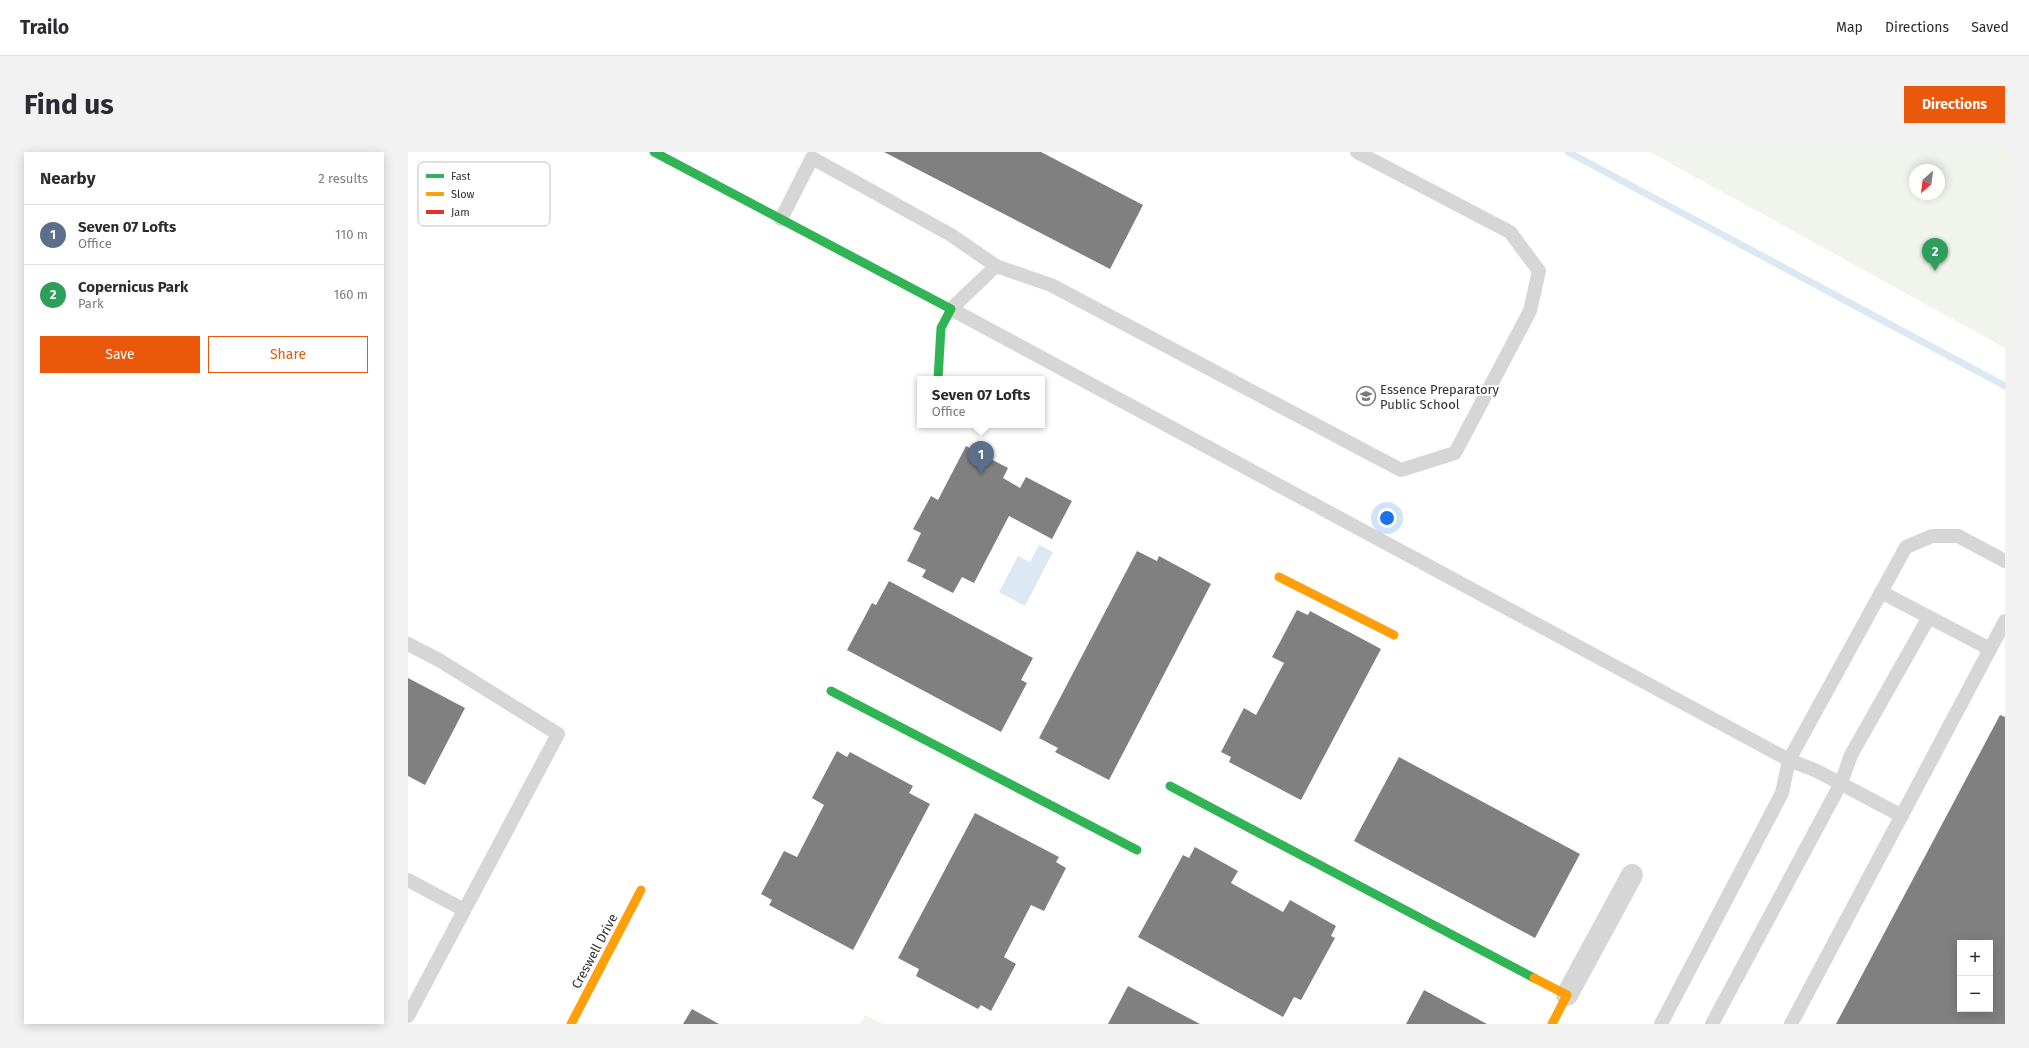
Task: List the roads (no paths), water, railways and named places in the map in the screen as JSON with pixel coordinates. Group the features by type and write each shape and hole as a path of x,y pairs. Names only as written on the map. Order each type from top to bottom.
{"street":[{"path":"654,152 951,309 941,327 937,376"},
{"path":"1279,577 1394,635"},
{"path":"831,691 1136,850"},
{"path":"1170,786 1567,995"},
{"path":"1552,1024 1632,875"},
{"name":"Creswell Drive","path":"571,1024 641,890"}],"lane":[{"path":"781,219 812,158 951,235 996,266 1051,285 1401,470 1455,453 1530,311 1539,271 1510,232 1356,152"},
{"path":"996,266 951,309 1789,760 1841,783 1902,816"},
{"path":"1661,1024 1782,793 1789,760 1906,547 1932,536 1958,536 2005,561"},
{"path":"1881,592 1990,649"},
{"path":"1712,1024 1841,783 1851,755 1929,617"},
{"path":"1791,1024 2005,621"},
{"path":"408,644 439,660 558,734 408,1016"},
{"path":"408,880 464,910"}],"waterway":[{"path":"1568,152 2005,386"}],"place":[{"name":"Copernicus Park","path":"1935,271"},
{"name":"Essence Preparatory Public School","path":"1366,396"},
{"name":"Seven 07 Lofts","path":"981,474"}]}
